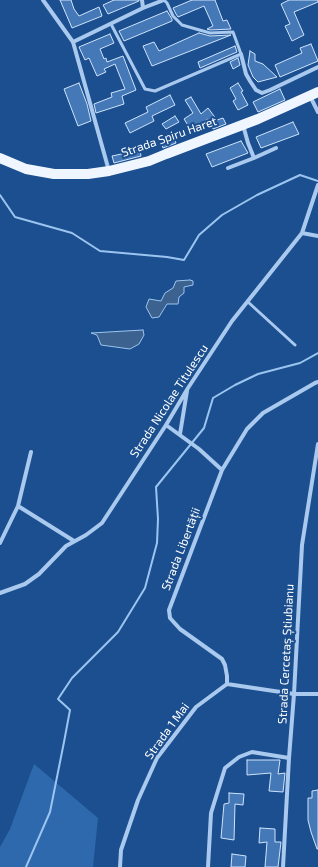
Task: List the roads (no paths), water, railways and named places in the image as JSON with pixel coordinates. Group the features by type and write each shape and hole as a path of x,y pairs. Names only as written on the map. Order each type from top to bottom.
{"main road":[{"name":"Strada Spiru Haret","path":"0,158 26,169 54,174 88,174 109,171 149,161 243,125 314,94"}],"street":[{"path":"43,0 73,42 109,171"},
{"path":"142,0 143,8"},
{"path":"73,42 143,8 164,0"},
{"path":"241,54 246,74 256,90 262,93 318,67"},
{"path":"314,94 318,112"},
{"path":"243,125 254,158"},
{"path":"228,168 276,148"},
{"name":"Strada Nicolae Titulescu","path":"0,592 25,584 40,574 66,546 86,535 102,523 232,321 302,233 318,185"},
{"path":"302,233 318,236"},
{"name":"Strada Libertății","path":"227,684 225,665 222,659 180,629 170,618 169,610 222,470 247,429 263,413 318,382"},
{"path":"180,434 188,388"},
{"path":"166,425 199,449 222,470"},
{"name":"Strada Cercetaș Știubianu","path":"283,867 302,545 318,444"},
{"path":"0,543 18,506 31,452"},
{"path":"18,506 74,541"},
{"path":"227,684 294,694 318,694"},
{"name":"Strada 1 Mai","path":"120,867 121,850 138,800 157,758 196,707 227,684"},
{"path":"208,867 211,813 225,768 239,757 252,752 289,758"}],"lane":[{"path":"111,24 144,89 155,91 241,54 232,32 210,33 182,25 173,16 167,2 164,0"},
{"path":"248,302 295,344"}],"waterway":[{"path":"0,195 15,217 72,233 100,251 184,260 199,235 222,215 257,195 300,175 318,181"},
{"path":"26,867 50,812 64,742 70,710 58,699 72,678 118,632 145,588 157,543 158,519 156,487 204,428 213,398 258,374 300,363 318,353"}]}
